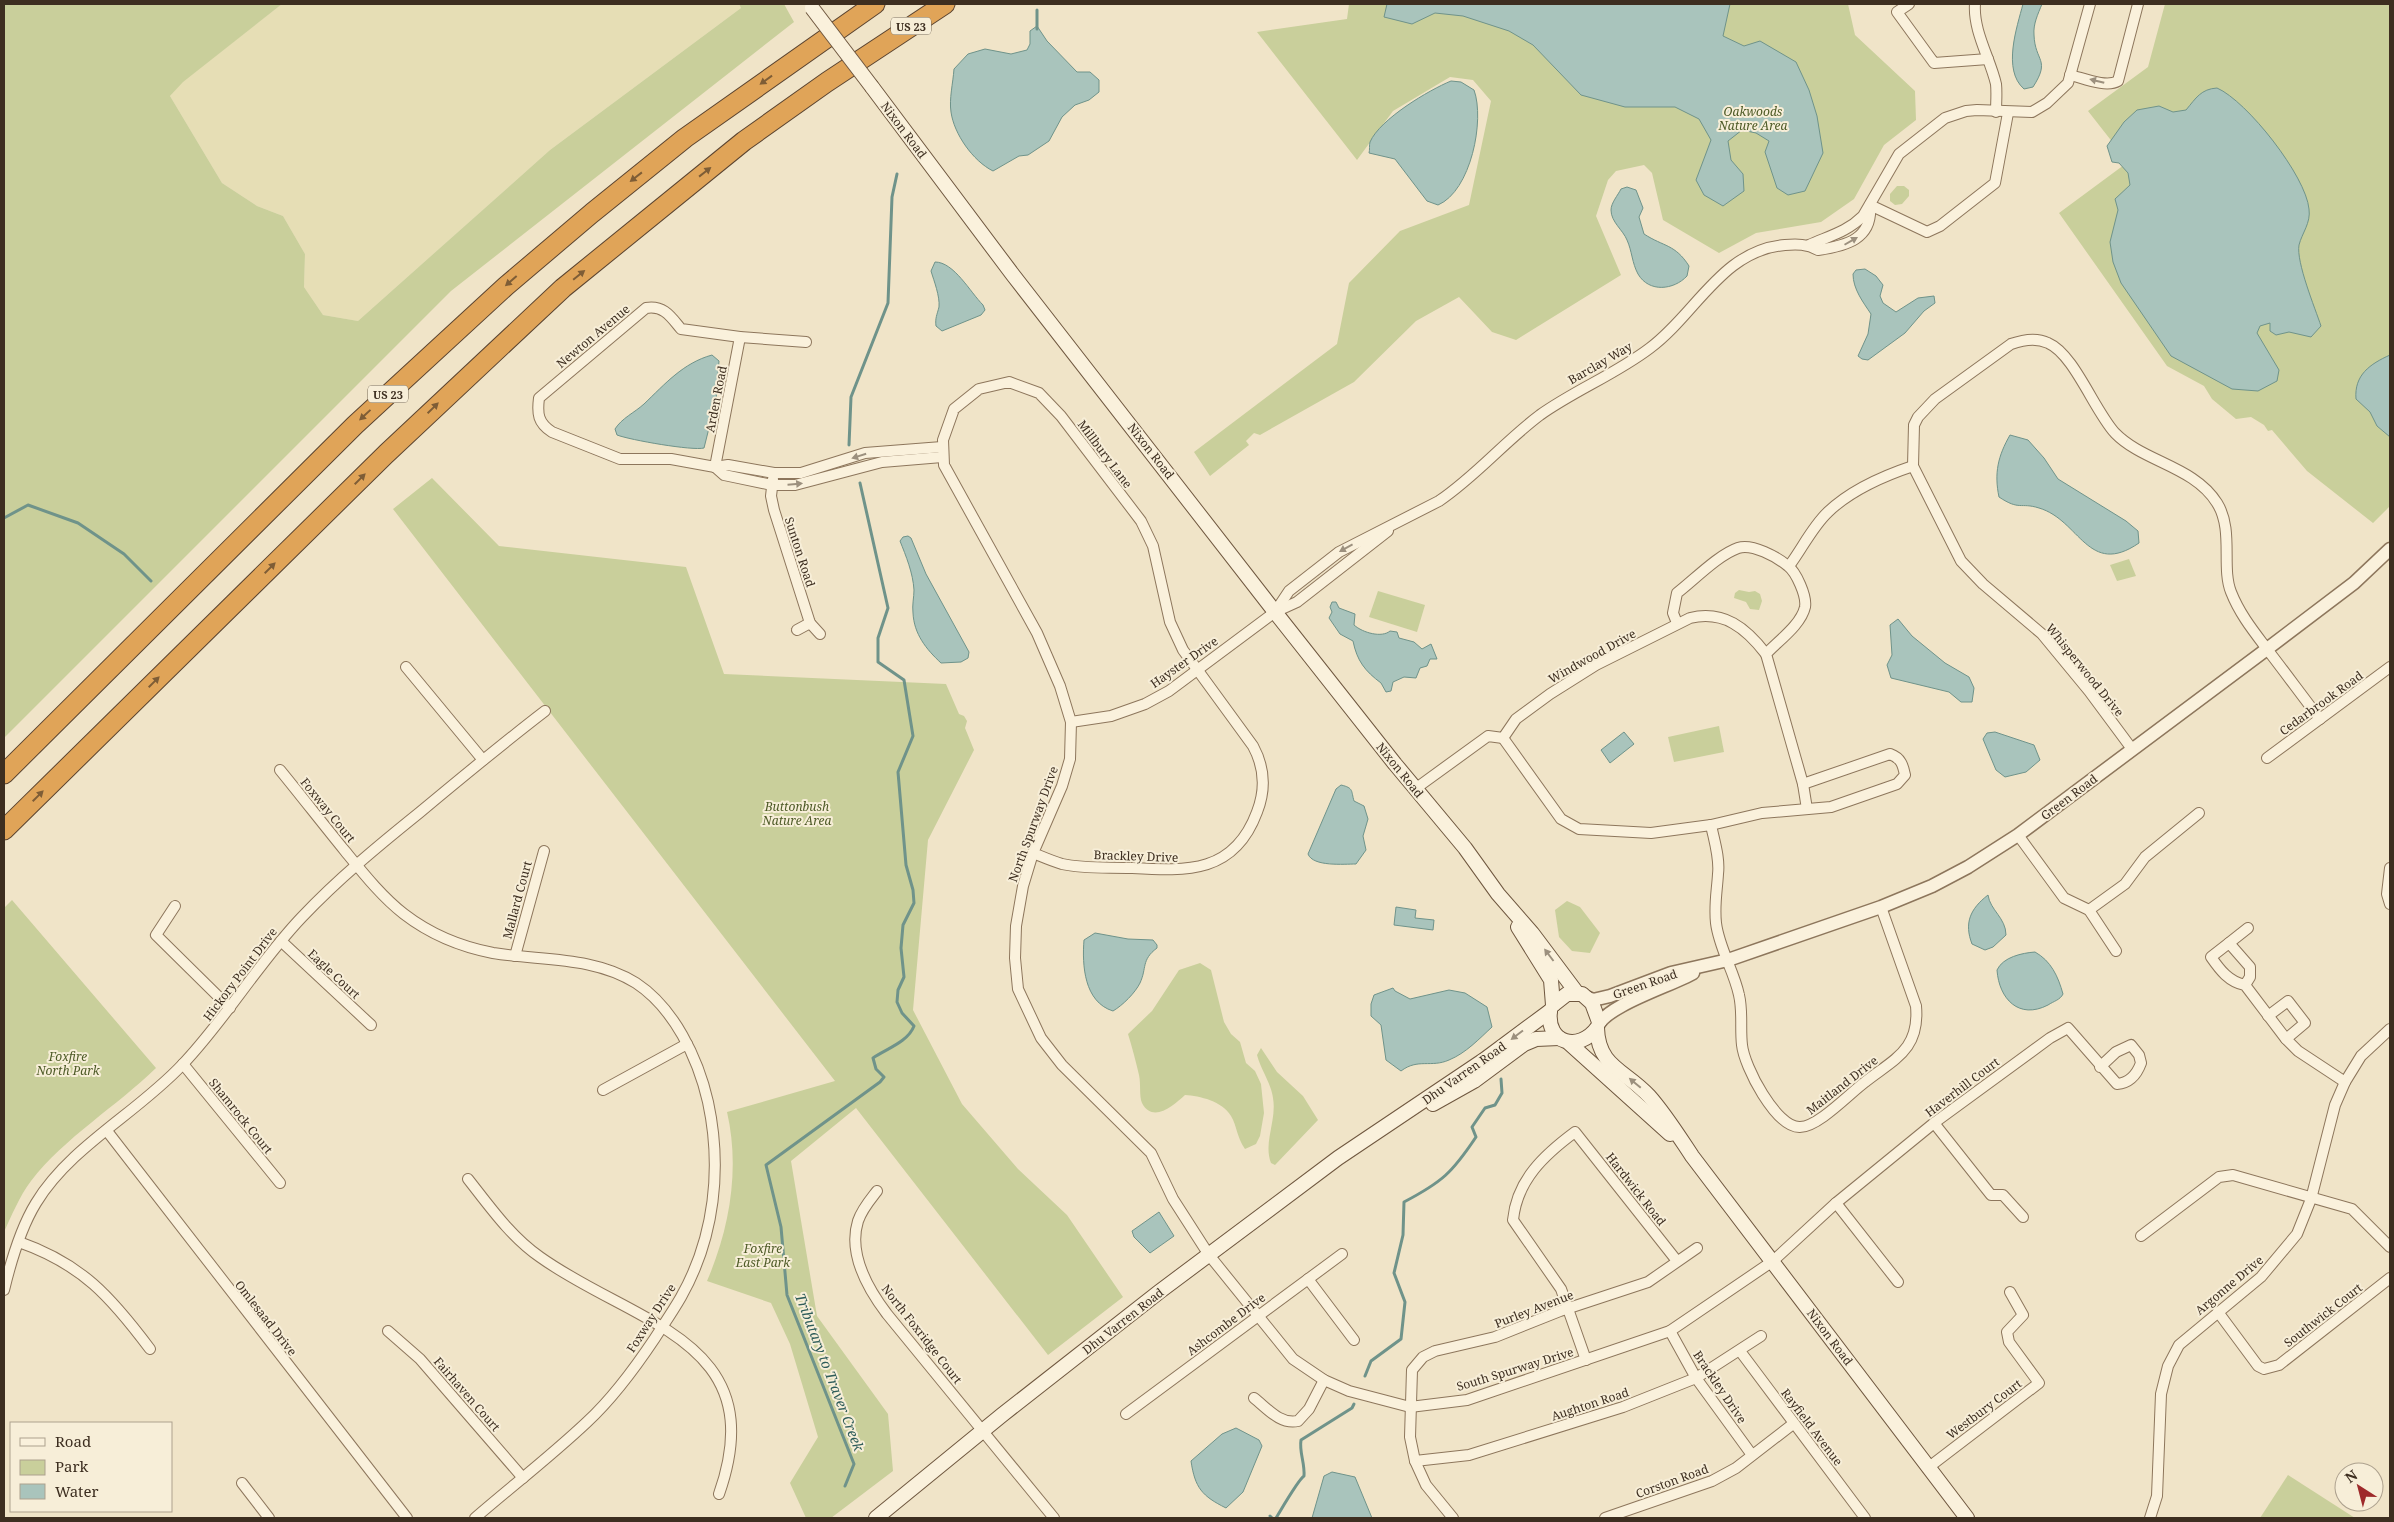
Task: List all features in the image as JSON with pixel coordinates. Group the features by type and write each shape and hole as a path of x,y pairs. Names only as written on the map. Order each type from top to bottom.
{"highway":[{"name":"US 23","path":"4,774 355,425 506,286 685,138 875,4"},
{"name":"US 23","path":"4,830 386,454 563,288 744,141 827,82 944,4"}],"main road":[{"name":"Nixon Road","path":"810,6 1013,275 1275,612 1415,789 1465,848 1498,894 1551,980 1552,1008"},
{"name":"Nixon Road","path":"1498,894 1532,933 1581,995"},
{"path":"1567,994 1581,995 1596,1010 1598,1025 1585,1039 1564,1040 1551,1026 1552,1008 1567,994"},
{"name":"Dhu Varren Road","path":"876,1518 982,1431 1209,1255 1338,1158 1484,1060 1552,1008"},
{"name":"Nixon Road","path":"1598,1025 1598,1044 1606,1059 1648,1095 1692,1156 1967,1518"},
{"name":"Dhu Varren Road","path":"1377,1133 1474,1081 1524,1044 1536,1039 1564,1040"},
{"name":"Nixon Road","path":"1564,1040 1653,1117 1692,1156"}],"street":[{"path":"1909,4 1897,12 1934,62 1988,58"},
{"path":"1975,4 1975,11 1996,85 1996,112"},
{"name":"Barclay Way","path":"1275,612 1289,591 1339,552 1404,517 1431,506 1454,491 1514,435 1579,389 1651,348 1666,335 1695,301 1746,256 1774,246 1810,245 1848,230 1864,216 1899,154 1939,123 1953,114 1966,111 2032,112 2047,103 2068,83 2090,4"},
{"path":"2070,75 2113,84 2120,76 2138,4"},
{"path":"1870,205 1927,232 1940,226 1995,183 2008,113"},
{"name":"Newton Avenue","path":"716,467 671,458 620,459 552,432 542,425 537,412 539,398 646,308 656,306 665,311 681,329 740,337 806,342"},
{"name":"Arden Road","path":"716,467 740,337"},
{"name":"Whisperwood Drive","path":"2132,749 2089,691 2042,634 1983,584 1961,561 1913,466 1914,426 1918,417 1935,399 2011,344 2021,341 2036,340 2048,343 2062,353 2100,413 2116,434 2130,444 2175,467 2210,493 2219,506 2225,524 2230,590 2240,612 2320,720"},
{"name":"Millbury Lane","path":"942,452 943,440 954,409 979,389 1009,382 1040,393 1061,416 1140,521 1153,546 1170,622 1182,650 1195,669"},
{"path":"716,467 728,464 774,473 801,473 865,453 882,451 942,452"},
{"path":"882,451 882,462"},
{"path":"716,467 724,474 772,485 807,483 882,462 942,452"},
{"name":"North Spurway Drive","path":"942,452 955,486 986,538 1037,633 1060,686 1071,722 1070,759 1062,786 1033,853 1023,886 1016,926 1015,958 1018,989 1041,1038 1062,1065 1152,1153 1172,1199 1209,1255"},
{"path":"1789,566 1827,513 1833,508 1855,492 1891,473 1913,466"},
{"name":"Sunton Road","path":"774,473 771,496 774,510 810,623 820,634"},
{"name":"Barclay Way","path":"1275,612 1297,602 1404,517"},
{"path":"1677,624 1673,613 1677,594 1730,552 1740,547 1754,548 1789,566 1798,581 1805,606 1800,618 1766,654"},
{"name":"Green Road","path":"1581,995 1593,1000 1610,996 1671,973 1728,960 1881,907 1946,878 2018,835 2354,583 2390,549"},
{"name":"Hayster Drive","path":"1071,722 1111,716 1145,704 1169,691 1195,669 1275,612"},
{"name":"Windwood Drive","path":"1503,738 1516,719 1550,694 1596,666 1677,624 1705,614 1721,618 1745,630 1766,654 1803,784 1807,809"},
{"path":"797,630 810,623"},
{"path":"406,667 483,760"},
{"name":"Cedarbrook Road","path":"2267,758 2390,667"},
{"name":"Brackley Drive","path":"1033,853 1072,865 1175,871 1202,867 1215,862 1230,853 1242,840 1259,807 1264,783 1262,764 1244,731 1195,669"},
{"name":"Hickory Point Drive","path":"4,1290 19,1242 36,1202 70,1160 147,1098 183,1064 230,1008 280,941 326,892 356,864 545,711"},
{"path":"1415,789 1488,736 1503,738 1562,819 1579,829 1651,833 1711,825 1762,813 1831,807 1897,784 1905,775 1903,765 1898,757 1890,754 1803,784"},
{"name":"Foxway Court","path":"280,770 356,864"},
{"path":"2089,910 2125,884 2145,857 2199,813"},
{"path":"1711,825 1718,872 1714,903 1715,918 1728,960"},
{"path":"2018,835 2064,898 2089,910 2116,951"},
{"name":"Mallard Court","path":"515,956 544,851"},
{"name":"Foxway Drive","path":"356,864 391,902 426,928 471,948 515,956 590,965 625,977 637,984 656,1001 687,1044 700,1072 711,1118 714,1138 714,1188 708,1226 682,1296 619,1387 588,1421 475,1518"},
{"path":"2390,868 2387,894 2390,904"},
{"path":"175,906 156,935 230,1008"},
{"name":"Maitland Drive","path":"1728,960 1740,997 1742,1045 1754,1080 1782,1119 1799,1128 1810,1126 1901,1056 1915,1033 1918,1020 1916,1006 1881,907"},
{"path":"2248,928 2211,957 2228,978 2236,983 2245,985 2286,1039 2298,1051 2345,1082"},
{"name":"Eagle Court","path":"280,941 371,1025"},
{"path":"2228,943 2250,968 2250,977 2245,985"},
{"name":"Green Road","path":"1598,1025 1617,1008 1676,983 1704,966"},
{"path":"2268,1016 2288,1001 2305,1022 2286,1039"},
{"name":"Haverhill Court","path":"1773,1261 1836,1203 1934,1123 2050,1038 2068,1028 2100,1067"},
{"name":"Argonne Drive","path":"2150,1518 2157,1496 2161,1394 2166,1372 2179,1345 2261,1277 2279,1258 2297,1234 2312,1199 2335,1105 2345,1082 2361,1056 2390,1029"},
{"path":"603,1090 687,1044"},
{"name":"Shamrock Court","path":"183,1064 280,1183"},
{"path":"1934,1123 1991,1195 2003,1195 2023,1217"},
{"name":"Omlesaad Drive","path":"107,1131 407,1518"},
{"name":"Hardwick Road","path":"1567,1309 1560,1290 1513,1220 1514,1202 1536,1166 1575,1132 1677,1261"},
{"path":"2141,1236 2219,1177 2233,1175 2352,1209 2390,1247"},
{"path":"468,1179 505,1224 538,1256 662,1327 698,1352 706,1360 725,1394 731,1415 732,1438 727,1469 719,1494"},
{"name":"North Foxridge Court","path":"877,1191 860,1215 856,1231 860,1263 866,1282 887,1314 1054,1518"},
{"path":"1836,1203 1898,1282"},
{"path":"19,1242 48,1252 95,1284 128,1320 150,1349"},
{"name":"Purley Avenue","path":"1410,1407 1412,1370 1423,1357 1435,1351 1495,1337 1567,1309 1648,1282 1697,1248"},
{"name":"Ashcombe Drive","path":"1126,1414 1342,1254"},
{"name":"South Spurway Drive","path":"1209,1255 1293,1360 1324,1380 1349,1391 1410,1407 1467,1400 1670,1331 1773,1261"},
{"name":"Southwick Court","path":"2218,1312 2258,1366 2269,1369 2279,1365 2390,1278"},
{"path":"1308,1279 1354,1340"},
{"name":"Westbury Court","path":"1928,1467 2039,1383 2009,1342 2008,1332 2023,1315 2010,1292"},
{"path":"1567,1309 1586,1360"},
{"name":"Fairhaven Court","path":"388,1331 420,1359 523,1478"},
{"name":"Brackley Drive","path":"1670,1331 1696,1378 1752,1455"},
{"name":"Aughton Road","path":"1415,1461 1469,1455 1623,1407 1696,1378 1761,1336"},
{"name":"Rayfield Avenue","path":"1740,1350 1793,1424 1865,1518"},
{"path":"1254,1398 1279,1418 1293,1422 1304,1415 1324,1380"},
{"path":"1410,1407 1410,1437 1415,1461 1426,1485 1453,1518"},
{"name":"Corston Road","path":"1605,1518 1712,1481 1752,1455 1793,1424"},
{"path":"242,1483 269,1518"}],"shaded area":[{"path":"282,4 739,4 741,8 550,150 358,321 323,315 304,287 305,254 283,216 257,206 222,183 170,96 182,82"}],"green space":[{"path":"4,4 282,4 183,82 170,96 222,183 257,206 283,216 305,254 304,287 323,315 358,321 550,150 741,8 739,4 784,4 794,22 451,291 4,738"},
{"name":"Oakwoods Nature Area","path":"1349,4 1848,4 1855,35 1915,91 1916,120 1884,145 1854,199 1821,222 1756,233 1719,253 1663,220 1652,173 1644,165 1616,171 1608,180 1596,216 1621,275 1516,340 1492,332 1459,297 1416,321 1354,382 1260,435 1254,433 1246,441 1249,445 1210,476 1194,452 1337,344 1349,283 1400,231 1469,205 1491,101 1473,80 1450,77 1393,111 1357,160 1257,32 1347,19"},
{"path":"2165,4 2390,4 2390,506 2373,523 2307,471 2272,430 2268,431 2264,425 2251,417 2236,419 2212,399 2204,386 2167,366 2059,213 2128,162 2088,111 2148,67"},
{"path":"1897,186 1904,186 1909,190 1909,196 1902,204 1895,205 1890,201 1890,194"},
{"name":"Buttonbush Nature Area","path":"432,478 499,546 686,567 724,674 946,684 959,714 964,716 967,721 965,728 974,750 928,840 913,1010 962,1104 1018,1169 1067,1215 1123,1297 1048,1355 856,1108 791,1161 817,1316 888,1414 893,1471 831,1518 806,1518 790,1483 818,1437 790,1344 771,1303 707,1281 722,1240 730,1198 733,1155 727,1112 835,1081 393,509"},
{"path":"2129,559 2136,576 2117,581 2110,565"},
{"path":"1739,590 1755,591 1760,594 1762,601 1759,610 1750,609 1746,602 1734,598 1735,593"},
{"path":"1378,591 1425,605 1417,632 1369,617"},
{"path":"1719,726 1724,752 1674,762 1668,737"},
{"name":"Foxfire North Park","path":"12,900 156,1068 125,1096 75,1136 44,1165 23,1193 4,1232 4,908"},
{"path":"1567,901 1580,907 1600,933 1590,953 1572,951 1559,937 1555,910"},
{"path":"1200,963 1211,970 1224,1022 1231,1034 1240,1042 1246,1063 1255,1071 1261,1084 1264,1113 1260,1136 1256,1144 1245,1149 1231,1116 1216,1103 1204,1098 1185,1095 1164,1111 1152,1112 1147,1109 1141,1100 1139,1075 1128,1034 1152,1011 1179,970"},
{"path":"1261,1048 1277,1072 1303,1096 1318,1120 1275,1165 1271,1163 1268,1147 1274,1107 1273,1098 1257,1055"},
{"path":"2288,1475 2334,1505 2334,1512 2346,1512 2355,1518 2260,1518"}],"water":[{"path":"1387,4 1730,4 1723,36 1744,46 1760,41 1796,62 1809,90 1817,116 1823,153 1805,191 1788,195 1777,188 1765,152 1769,141 1756,133 1742,130 1728,141 1731,160 1743,174 1744,191 1723,206 1704,195 1696,180 1711,140 1699,119 1675,107 1625,107 1581,95 1533,45 1509,31 1463,16 1435,13 1412,24 1384,17"},
{"path":"2023,4 2042,4 2034,27 2035,44 2041,61 2041,71 2033,87 2024,89 2017,81 2012,60 2015,36"},
{"path":"1037,26 1047,41 1077,72 1090,72 1099,80 1099,92 1089,100 1075,105 1062,117 1049,141 1028,155 1019,156 993,171 978,161 960,138 956,129 951,112 954,69 968,54 985,49 1011,54 1027,50 1030,44 1030,31"},
{"path":"1451,81 1461,82 1474,90 1478,119 1476,136 1467,170 1459,185 1449,197 1438,205 1427,201 1395,159 1369,153 1370,142 1375,133 1394,115 1418,98"},
{"path":"2217,88 2244,108 2273,141 2298,178 2309,209 2309,219 2299,245 2299,253 2303,273 2321,326 2311,337 2289,332 2276,335 2270,331 2270,323 2260,326 2257,333 2279,370 2277,381 2258,391 2232,389 2171,356 2121,283 2113,262 2110,242 2118,210 2115,199 2130,185 2128,173 2119,163 2112,162 2107,146 2124,122 2137,110 2159,106 2173,112 2186,110 2203,92"},
{"path":"1627,187 1636,190 1643,208 1639,217 1644,234 1674,250 1689,266 1687,276 1682,281 1669,287 1655,287 1648,284 1638,274 1627,240 1615,222 1611,210 1621,189"},
{"path":"935,262 942,263 955,272 983,305 985,310 981,315 942,331 936,326 939,303 931,271"},
{"path":"1865,269 1876,276 1883,285 1880,296 1883,303 1896,312 1918,298 1934,296 1935,303 1924,311 1905,333 1868,360 1858,356 1868,334 1871,314 1853,280 1853,274 1856,270"},
{"path":"712,355 719,361 716,400 704,448 698,449 661,444 617,435 615,429 621,422 644,404 675,375 692,363"},
{"path":"2390,355 2390,437 2377,426 2370,412 2356,399 2356,391 2365,371 2376,362"},
{"path":"2010,435 2028,440 2044,458 2058,479 2126,521 2138,531 2139,543 2122,552 2108,554 2096,550 2085,543 2053,514 2033,506 2011,504 1999,497 1998,465"},
{"path":"908,536 911,538 926,574 969,652 968,658 961,662 941,663 926,647 918,634 913,613 914,590 912,577 900,541 903,537"},
{"path":"1332,602 1336,602 1339,608 1355,614 1354,625 1362,630 1372,634 1382,634 1390,631 1397,632 1399,638 1414,642 1422,649 1431,644 1437,659 1430,659 1427,666 1420,668 1416,678 1404,677 1393,682 1391,691 1386,692 1381,683 1362,665 1353,641 1340,634 1329,618 1332,612 1330,607"},
{"path":"1898,619 1912,636 1945,663 1969,677 1974,688 1972,702 1961,702 1949,692 1891,678 1887,665 1892,655 1890,625"},
{"path":"1624,732 1634,744 1610,763 1601,750"},
{"path":"1995,732 2034,745 2040,760 2026,772 2005,777 1996,770 1983,739 1987,733"},
{"path":"1341,785 1350,789 1354,801 1364,806 1368,819 1363,836 1366,850 1356,864 1322,863 1311,858 1308,854 1336,789"},
{"path":"1988,895 1989,900 2001,919 2006,935 1993,947 1985,950 1972,944 1969,923 1973,911"},
{"path":"1396,907 1416,910 1415,918 1434,920 1433,930 1394,925"},
{"path":"1095,933 1128,939 1153,940 1157,945 1157,948 1146,960 1138,987 1121,1006 1113,1011 1096,1000 1087,982 1084,940"},
{"path":"2035,952 2050,964 2063,994 2059,999 2048,1005 2028,1010 2012,1004 2006,998 1997,970 2008,959"},
{"path":"1393,988 1410,999 1449,990 1465,993 1487,1007 1492,1027 1461,1054 1449,1060 1413,1065 1401,1071 1386,1060 1381,1025 1371,1016 1371,1004 1374,995"},
{"path":"1159,1212 1174,1236 1150,1253 1134,1237 1132,1231"},
{"path":"1236,1428 1259,1440 1262,1446 1243,1492 1226,1508 1205,1495 1201,1490 1195,1478 1191,1461 1222,1434"},
{"path":"1332,1472 1355,1477 1372,1518 1312,1518 1324,1476"}],"waterway":[{"name":"Tributary to Traver Creek","path":"1037,10 1037,29"},
{"name":"Tributary to Traver Creek","path":"849,445 851,397 888,303 892,197 897,174"},
{"name":"Tributary to Traver Creek","path":"845,1486 854,1464 787,1295 781,1227 766,1165 880,1082 884,1077 876,1069 873,1058 902,1041 914,1026 902,1013 897,1002 898,990 904,977 901,948 903,925 914,903 913,890 906,865 898,772 913,736 904,680 878,662 878,638 888,608 860,483"},
{"path":"4,518 28,505 78,523 124,554 151,581"},
{"path":"1365,1376 1371,1361 1401,1339 1405,1302 1394,1273 1403,1235 1404,1202 1437,1182 1460,1160 1476,1137 1472,1127 1485,1108 1495,1105 1502,1093 1501,1079"},
{"path":"1276,1518 1304,1476 1301,1440 1352,1408 1354,1404"}],"park label":[{"name":"Foxfire East Park","path":"763,1255"}]}
